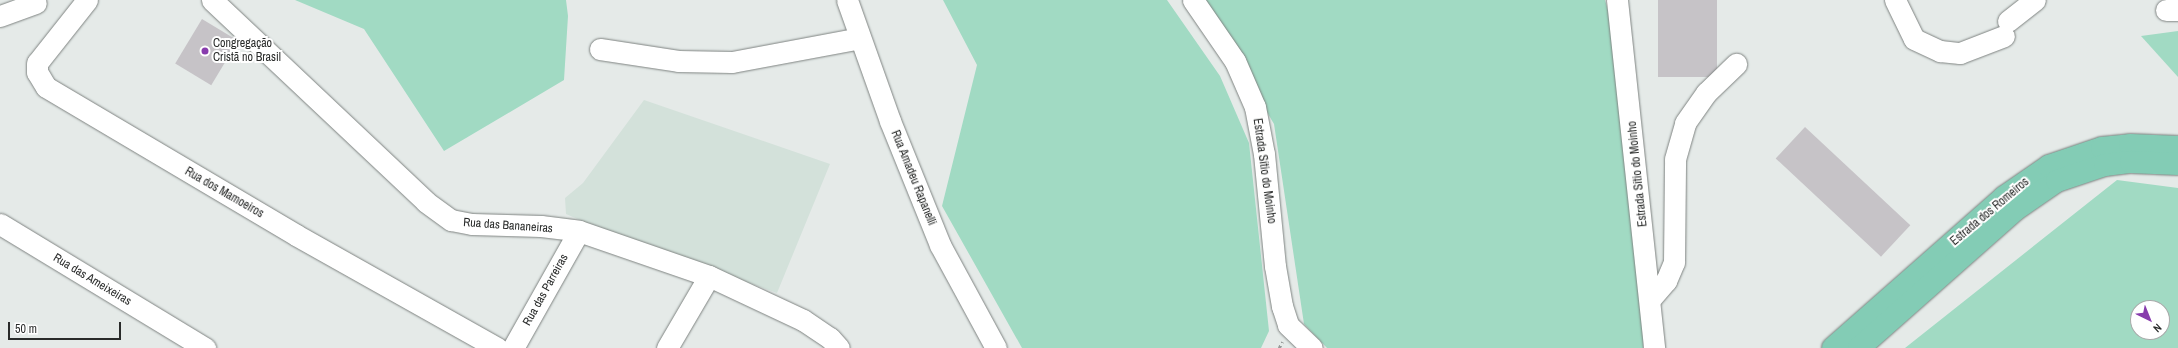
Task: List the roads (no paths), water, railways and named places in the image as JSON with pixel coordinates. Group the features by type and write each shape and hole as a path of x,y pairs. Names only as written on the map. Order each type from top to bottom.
{"main road":[{"name":"Estrada dos Romeiros","path":"1833,348 2004,197 2049,166 2102,148 2130,145 2178,147"},
{"name":"Estrada dos Romeiros","path":"1859,348 2015,210 2057,181 2105,165 2131,162 2178,164"}],"street":[{"name":"Rua dos Mamoeiros","path":"87,0 71,17 37,63 37,72 46,87 290,232 497,348"},
{"name":"Rua das Bananeiras","path":"212,0 438,212 461,223 541,226 579,231 709,276 803,320 831,345"},
{"name":"Rua Amadeu Rapanelli","path":"847,0 860,38 940,245 996,348"},
{"name":"Estrada Sítio do Moinho","path":"1193,0 1235,61 1254,107 1264,154 1279,292 1288,325 1306,345"},
{"name":"Estrada Sítio do Moinho","path":"1617,0 1651,298 1654,348"},
{"path":"1895,0 1914,39 1940,51 1960,53 2006,28 2035,0"},
{"path":"0,16 36,3"},
{"path":"600,49 678,61 732,62 860,38"},
{"path":"1651,298 1666,281 1674,262 1676,159 1685,123 1706,93 1736,64"},
{"name":"Rua das Ameixeiras","path":"0,224 205,348"},
{"name":"Rua das Parreiras","path":"513,348 579,231"},
{"path":"667,348 709,276"}],"place":[{"name":"Congregação Cristã no Brasil","path":"205,51"}]}
